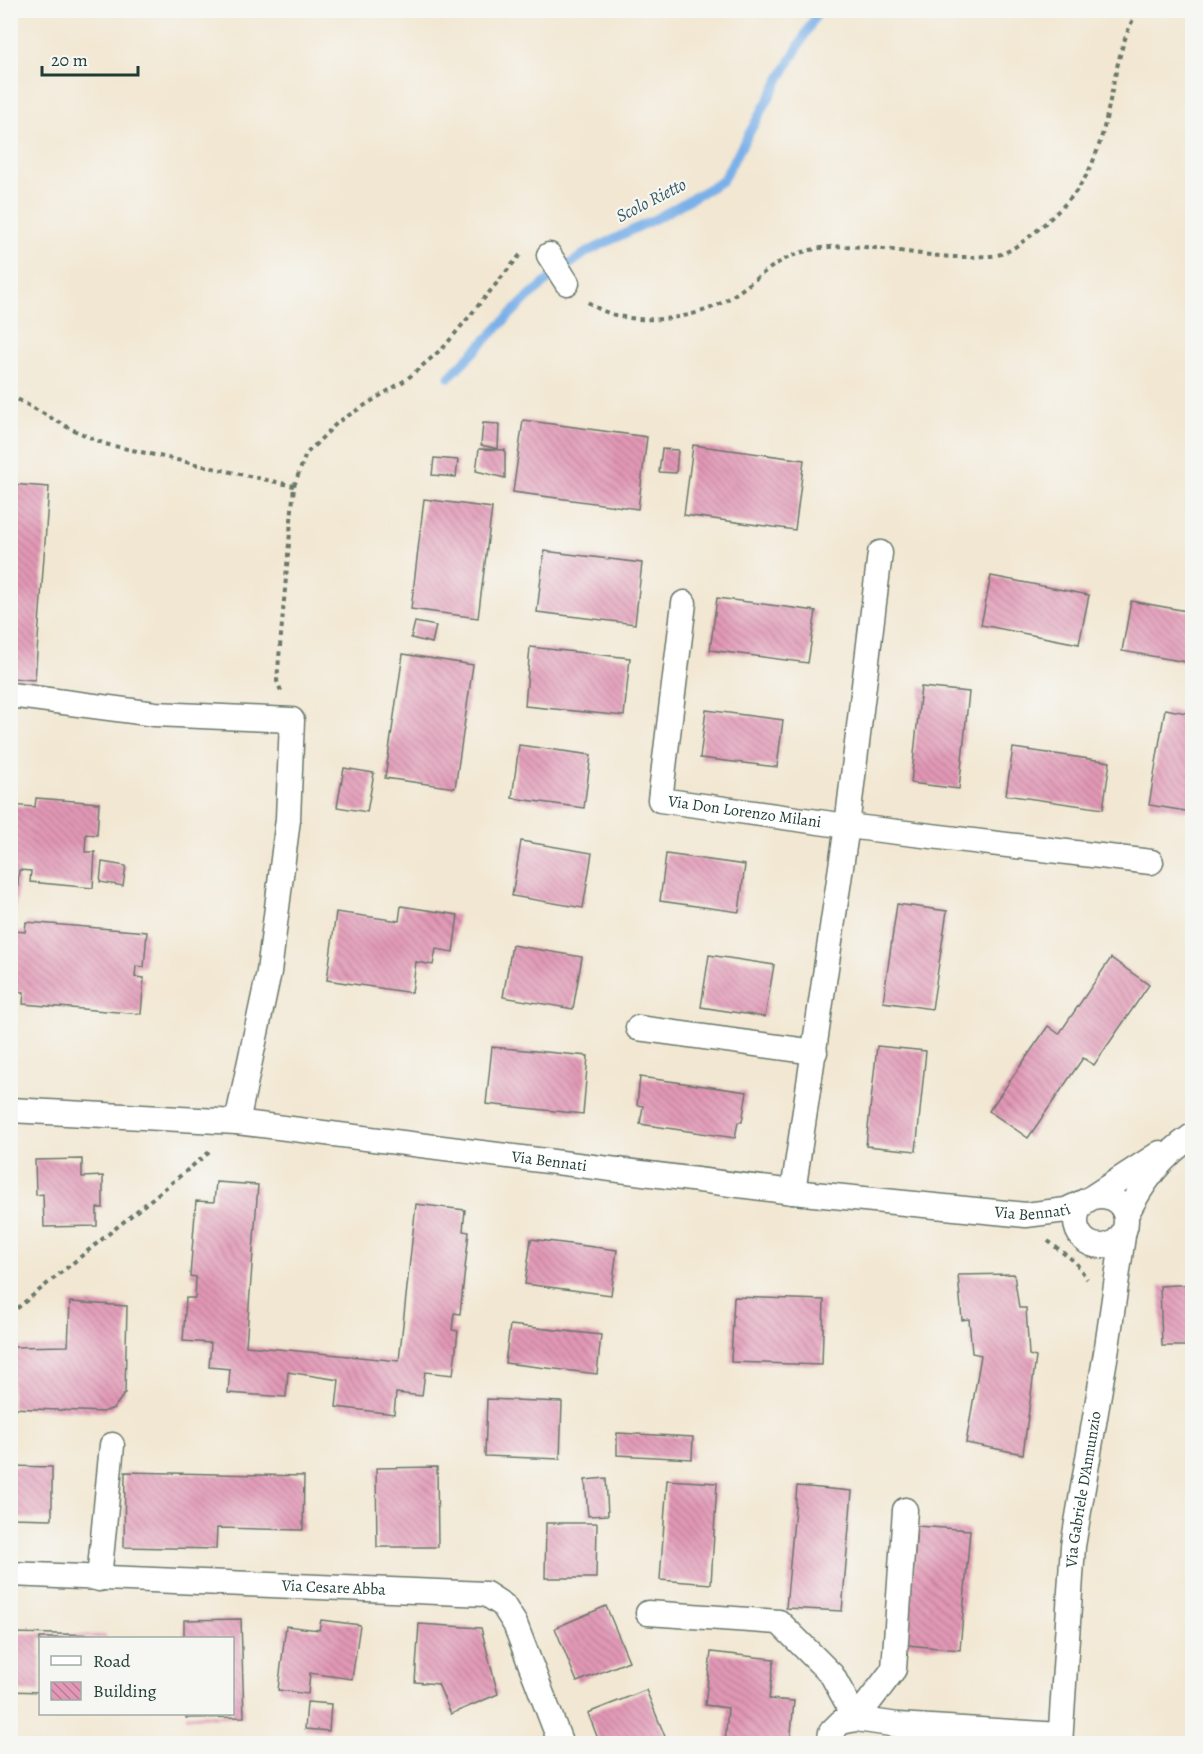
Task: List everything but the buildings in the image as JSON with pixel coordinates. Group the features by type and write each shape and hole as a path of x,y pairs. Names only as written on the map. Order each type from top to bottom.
{"street":[{"path":"549,255 567,284"},
{"path":"793,1192 847,826 879,553"},
{"name":"Via Don Lorenzo Milani","path":"684,603 660,800 847,826 1151,862"},
{"path":"10,695 155,714 292,720 288,819 269,972 237,1122"},
{"path":"638,1028 814,1052"},
{"name":"Via Bennati","path":"10,1110 237,1122 793,1192 1026,1215 1066,1210 1090,1199 1153,1156 1184,1142"},
{"name":"Via Bennati","path":"1124,1225 1143,1182 1184,1142"},
{"path":"1104,1195 1114,1198 1121,1205 1124,1225 1115,1243 1105,1247 1092,1245 1081,1237 1076,1225 1077,1212 1090,1199 1104,1195"},
{"name":"Via Gabriele D'Annunzio","path":"1060,1739 1073,1546 1109,1336 1124,1225"},
{"path":"99,1579 112,1445"},
{"path":"856,1719 894,1669 905,1510"},
{"name":"Via Cesare Abba","path":"10,1574 486,1594 503,1605 515,1624 561,1743"},
{"path":"648,1613 779,1622 832,1674 856,1719"},
{"path":"830,1743 831,1732 841,1722 856,1719 897,1734 1060,1739"}],"path":[{"path":"567,284 591,305 619,315 665,319 693,315 723,302 777,262 803,252 852,246 946,258 1006,253 1074,194 1086,175 1109,112 1120,53 1129,25 1138,10"},
{"path":"292,720 277,681 294,486 306,454 338,422 407,379 444,347 522,254 536,248 549,255"},
{"path":"10,395 69,428 105,444 294,486"},
{"path":"10,1314 208,1153 237,1122"},
{"path":"1039,1236 1076,1263 1089,1282"}],"waterway":[{"name":"Scolo Rietto","path":"449,377 523,302 552,277 587,252 659,217 722,181 819,10"}]}
